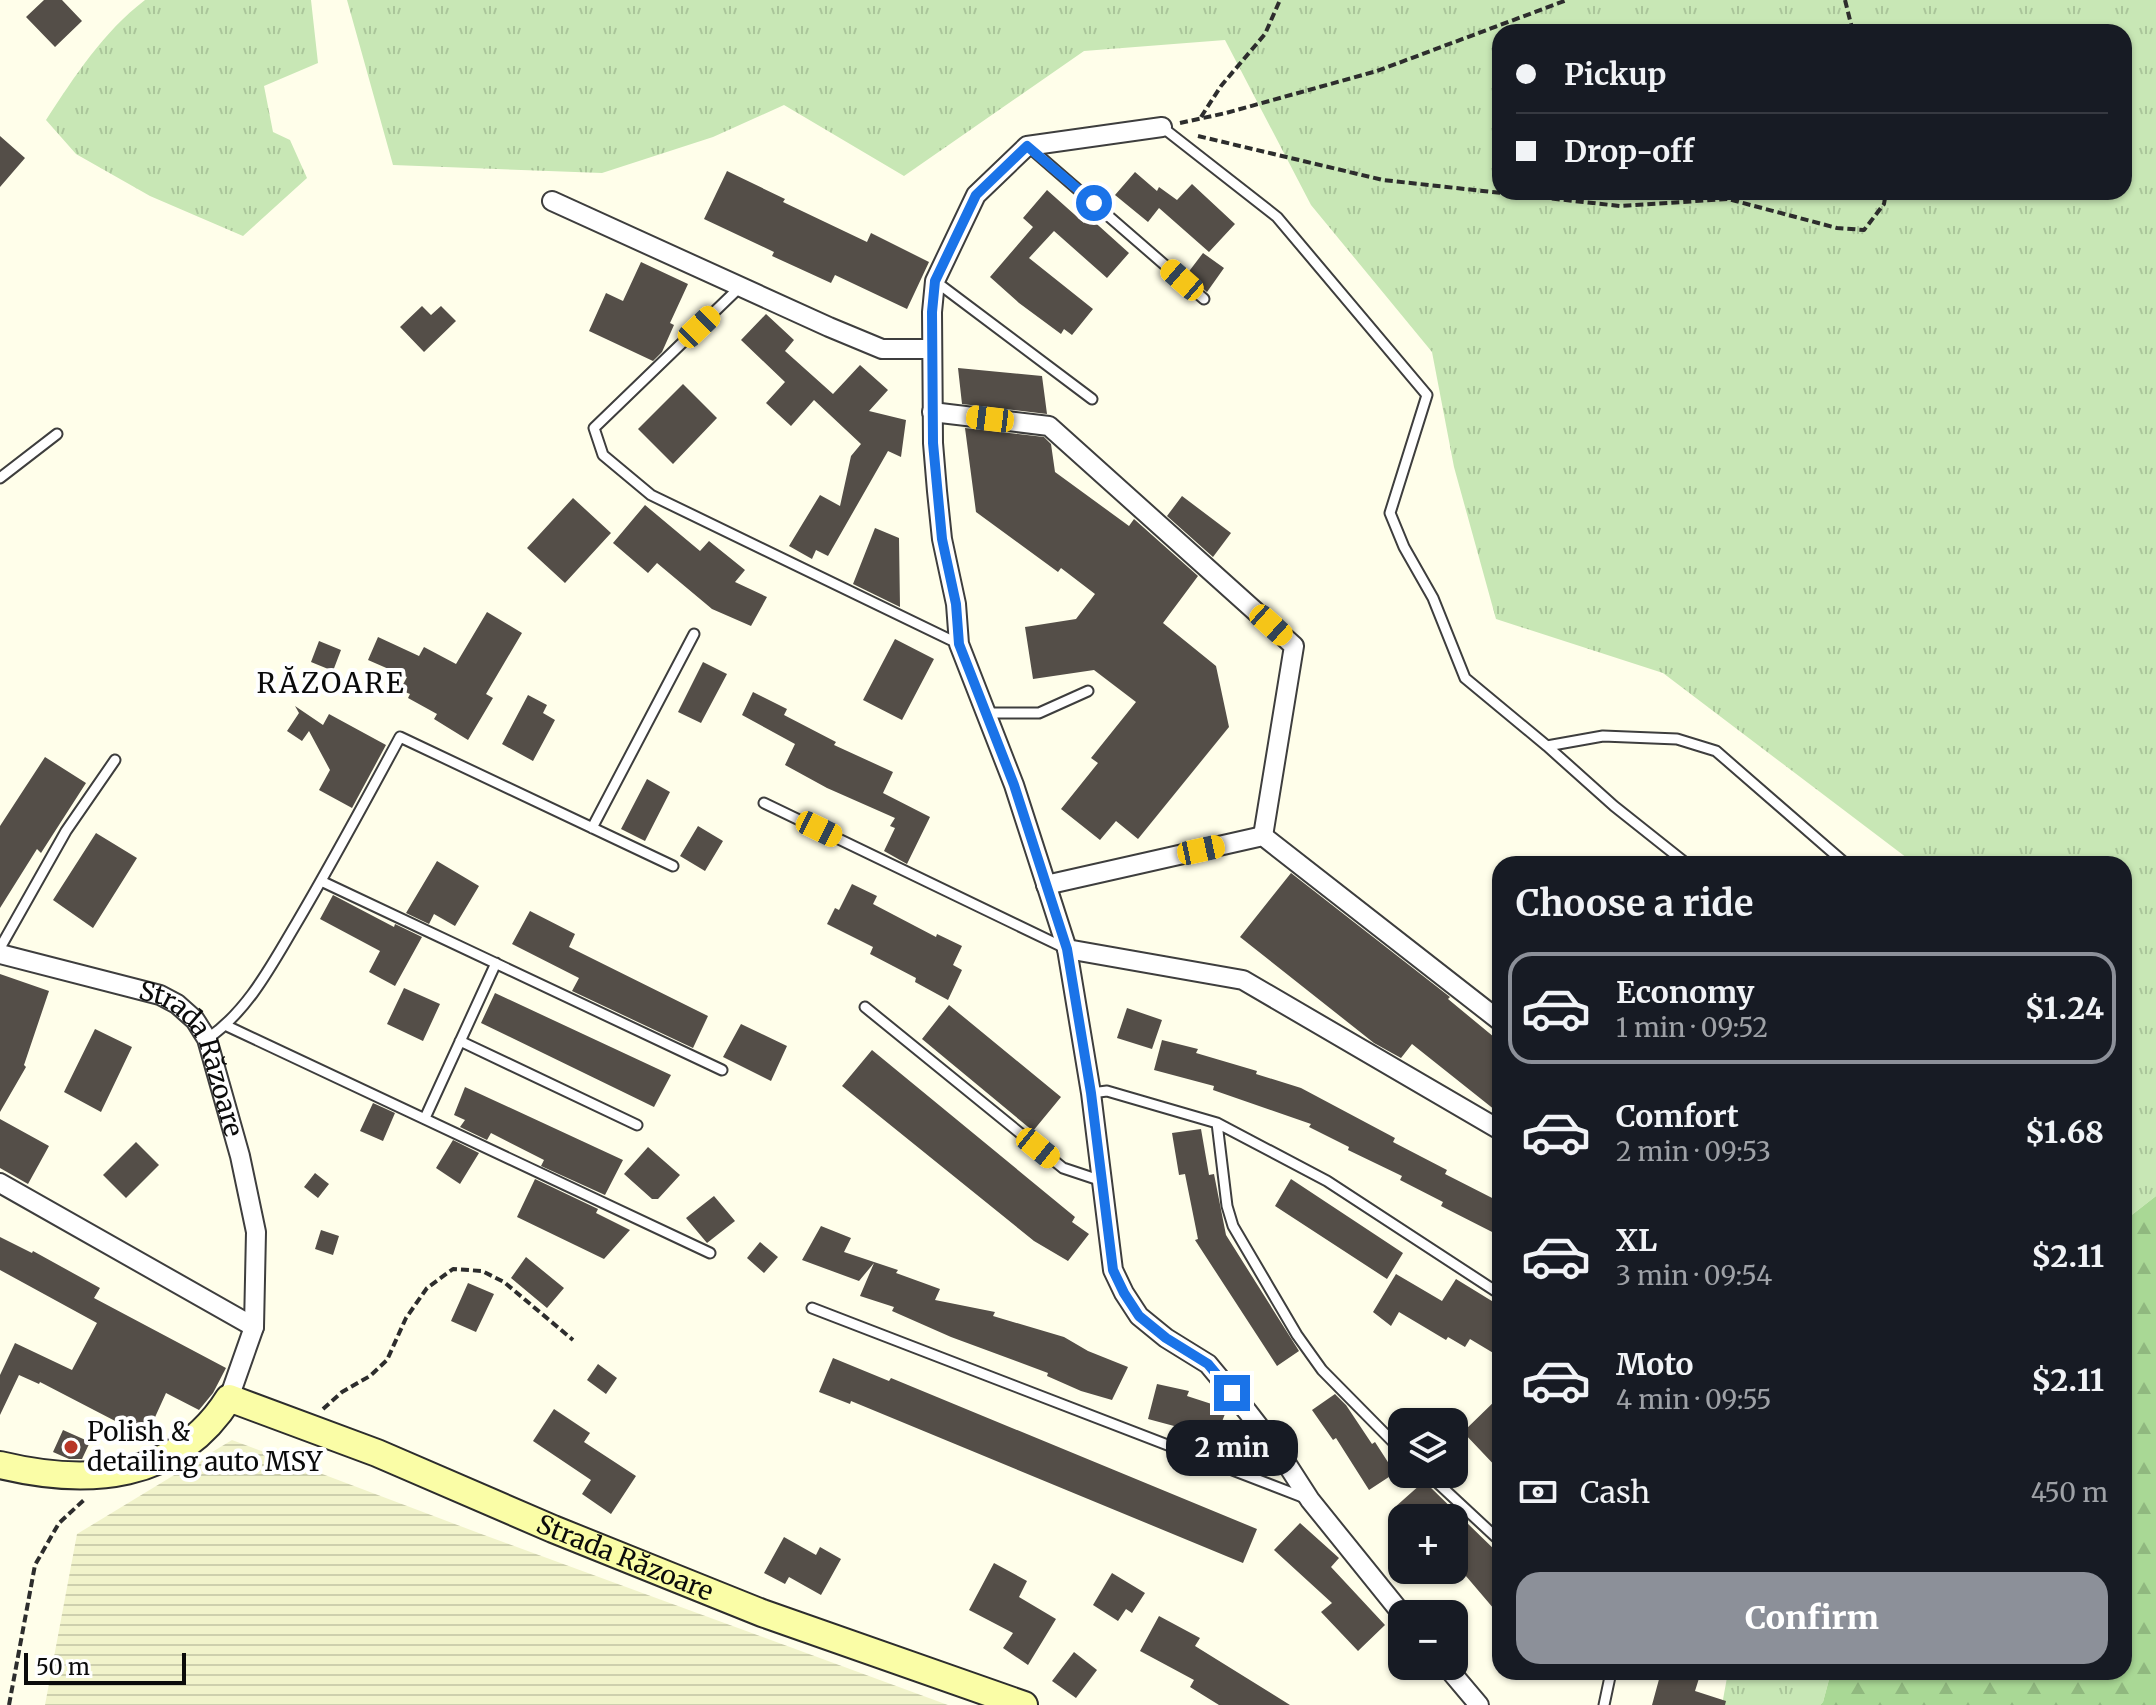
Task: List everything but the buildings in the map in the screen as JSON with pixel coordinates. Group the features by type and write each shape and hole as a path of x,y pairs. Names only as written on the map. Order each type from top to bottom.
{"street":[{"path":"1162,127 1027,146 976,195 935,281 932,412 938,507 956,604 959,644 987,713 1067,949 1091,1093 1113,1270 1139,1316 1166,1338 1208,1364 1281,1455 1310,1500 1391,1600"},
{"path":"552,201 882,349 932,349"},
{"path":"932,412 1049,426 1294,646 1263,836"},
{"path":"1046,885 1263,836"},
{"path":"1263,836 1492,1015"},
{"path":"1067,949 1243,980 1492,1125"},
{"name":"Strada Răzoare","path":"0,951 160,995 177,1004 195,1020 207,1039 240,1156 256,1232 254,1327 229,1398 218,1416 174,1453 115,1475 35,1473 0,1465"},
{"path":"0,1183 254,1327"},
{"name":"Strada Răzoare","path":"229,1398 377,1453 553,1529 762,1613 1024,1705"},
{"path":"1458,1680 1479,1705"}],"lane":[{"path":"1162,127 1277,217 1427,395 1390,513 1404,547 1433,598 1465,678 1677,856"},
{"path":"1027,146 1204,299"},
{"path":"935,281 1092,399"},
{"path":"741,287 594,428 603,455 651,495 959,644"},
{"path":"0,478 57,434"},
{"path":"592,828 694,634"},
{"path":"987,713 1039,713 1088,691"},
{"path":"1547,746 1603,736 1677,739 1716,751 1837,856"},
{"path":"207,1039 227,1026 261,982 400,737 673,866"},
{"path":"0,951 66,831 115,760"},
{"path":"764,803 1067,949"},
{"path":"321,881 722,1070"},
{"path":"425,1118 496,963"},
{"path":"865,1007 1063,1168 1103,1182"},
{"path":"227,1026 710,1253"},
{"path":"460,1041 637,1125"},
{"path":"1091,1093 1107,1091 1217,1123 1327,1181 1492,1289"},
{"path":"1217,1123 1227,1206 1233,1226 1297,1335 1322,1370 1388,1437"},
{"path":"812,1308 1310,1500"},
{"path":"1443,1488 1492,1534"},
{"path":"1604,1705 1609,1680"}],"path":[{"path":"1199,119 1221,86 1265,34 1280,0"},
{"path":"1503,24 1567,0"},
{"path":"1845,0 1851,24"},
{"path":"1162,127 1377,71 1492,28"},
{"path":"1162,127 1383,180 1492,192"},
{"path":"1565,200 1620,206 1713,200"},
{"path":"1732,200 1837,228 1864,230 1885,200"},
{"path":"303,1427 342,1392 370,1376 387,1360 406,1318 427,1288 453,1269 482,1271 504,1282 573,1340"},
{"path":"9,1705 35,1565 59,1523 115,1475"}],"green space":[{"path":"145,0 311,0 318,63 264,86 273,132 290,140 307,178 243,236 150,196 76,154 46,120 103,40"},
{"path":"347,0 2156,0 2156,1196 2132,1215 2132,856 1904,856 1663,673 1496,619 1454,467 1432,352 1311,205 1225,40 1084,51 904,176 784,105 713,137 602,173 393,165"},
{"path":"2156,1196 2156,1705 1820,1705 1829,1680 2132,1680 2132,1215"},
{"path":"232,1440 948,1705 45,1705 77,1534"},
{"path":"1727,1680 1829,1680 1820,1705 1722,1705"}],"place":[{"name":"Polish & detailing auto MSY","path":"71,1447"}],"district":[{"name":"RĂZOARE","path":"331,683"}],"route":[{"path":"1094,203 1027,146 976,195 945,257 935,281 932,312 933,443 942,539 956,604 959,644 1014,785 1067,949 1091,1093 1113,1270 1139,1316 1166,1338 1208,1364 1232,1393"}]}
